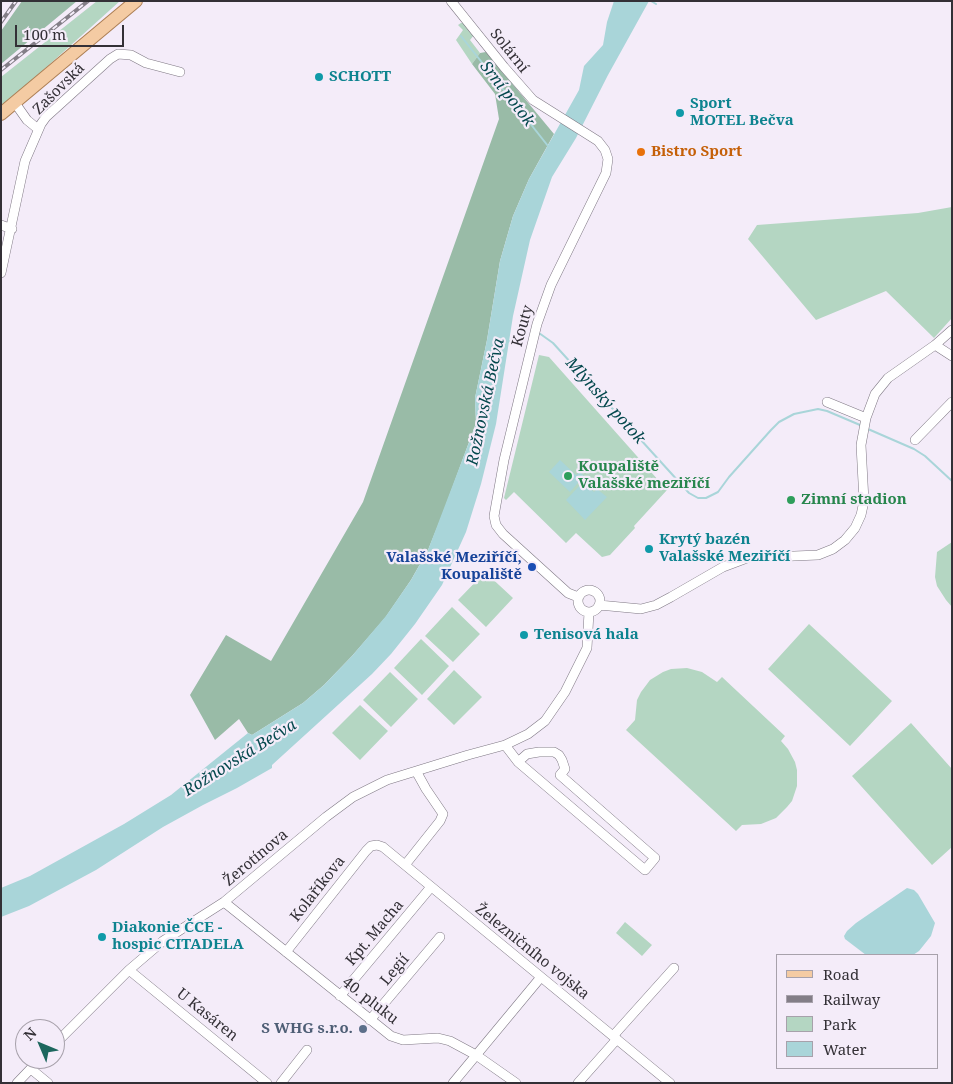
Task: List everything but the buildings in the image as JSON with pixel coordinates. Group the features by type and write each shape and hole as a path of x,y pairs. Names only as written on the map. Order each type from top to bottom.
{"main road":[{"path":"1,114 136,1"}],"street":[{"name":"Solární","path":"451,1 533,100 588,134"},
{"name":"Zašovská","path":"1,273 12,229 25,160 46,117 114,56 122,54 131,55 146,63 180,72"},
{"path":"15,102 38,130"},
{"name":"Kouty","path":"588,134 600,143 605,150 608,168 551,285 541,313 504,460 494,516 496,525 503,534 568,593 578,597 577,602 581,610 589,612"},
{"path":"1,225 12,229"},
{"path":"599,605 640,609 656,605 723,567 746,558 818,555 832,549 845,540 855,528 864,502 861,445 866,418 875,394 897,371 935,345 952,330"},
{"path":"935,345 952,356"},
{"path":"827,402 866,418"},
{"path":"915,440 952,402"},
{"path":"578,597 584,591 592,590 599,596 597,609 589,612"},
{"name":"Žerotínova","path":"65,1034 129,970 163,941 224,902 346,801 369,788 416,771 468,754 505,745 528,734 545,721 565,692 587,648 589,612"},
{"path":"505,745 518,762 645,870 655,858 560,775"},
{"path":"518,762 528,754 539,752 554,752 559,755 564,769 560,775 546,784"},
{"path":"405,865 440,821 443,814 416,771"},
{"name":"Železničního vojska","path":"374,844 383,848 405,865 670,1083"},
{"name":"Kolaříkova","path":"286,952 366,851 374,844"},
{"name":"Kpt. Macha","path":"340,996 431,887"},
{"name":"40. pluku","path":"224,902 385,1032 397,1039 445,1039 476,1055 516,1083"},
{"name":"Legií","path":"370,1020 440,937"},
{"path":"578,1083 674,968"},
{"name":"U Kasáren","path":"129,970 267,1083"},
{"path":"453,1083 540,977"},
{"path":"281,1083 307,1050"},
{"path":"17,1083 31,1069 48,1083"}],"green space":[{"path":"97,1 120,1 1,108 1,77"},
{"path":"461,23 474,35 470,40 480,53 472,64 456,40 463,30 458,25"},
{"path":"952,207 952,318 934,338 886,291 816,320 748,239 757,225 918,213"},
{"path":"539,355 549,357 667,490 610,555 602,557 576,533 566,543 514,492 506,500 504,498"},
{"path":"952,542 952,607 937,586 935,577 937,552"},
{"path":"485,572 513,598 486,627 458,600"},
{"path":"452,607 480,634 453,662 425,636"},
{"path":"809,624 892,701 850,746 768,669"},
{"path":"421,639 449,666 422,695 394,668"},
{"path":"687,668 702,672 717,682 722,677 785,736 781,741 795,762 797,786 792,801 776,818 761,824 742,825 736,831 626,730 635,720 637,700 650,680 671,669"},
{"path":"454,670 482,697 454,725 427,699"},
{"path":"390,672 418,699 391,727 363,700"},
{"path":"360,705 388,731 360,760 332,733"},
{"path":"911,723 952,769 952,847 932,865 852,776"},
{"path":"625,922 652,945 642,956 616,933"}],"shaded area":[{"path":"22,1 77,1 1,64 1,31"},
{"path":"486,52 554,134 529,179 513,216 500,261 475,398 476,423 443,513 428,550 411,580 385,618 324,685 303,703 252,735 248,733 239,719 215,740 190,695 226,635 271,661 363,502 499,119 495,94 472,64 480,53"}],"water":[{"name":"Rožnovská Bečva","path":"614,1 649,1 576,138 552,177 530,240 513,316 496,424 481,484 466,532 442,585 391,654 372,674 272,765 272,768 163,827 96,870 29,906 1,917 1,888 30,876 124,824 171,795 248,733 252,735 303,703 324,685 352,656 386,616 411,580 428,550 476,424 475,398 500,261 513,216 529,179 579,90 584,66 603,45 607,22"},
{"name":"Koupaliště Valašské meziříčí","path":"560,460 576,475 580,472 584,476 570,492 549,472"},
{"path":"583,482 594,492 597,489 607,497 585,520 566,500"},
{"path":"907,888 914,890 918,894 935,923 931,936 914,954 865,954 845,939 844,936 856,923"}],"waterway":[{"path":"651,1 656,4"},
{"name":"Srní potok","path":"461,36 548,146"},
{"name":"Mlýnský potok","path":"539,333 553,343 689,493 698,498 706,498 718,492 771,430 779,422 794,414 818,409 860,425"},
{"name":"Mlýnský potok","path":"507,342 524,337"},
{"name":"Mlýnský potok","path":"868,429 914,449 925,456 952,481"}],"railway":[{"path":"1,22 16,1"},
{"path":"1,70 88,1"}],"place":[{"name":"SCHOTT","path":"319,77"},
{"name":"Sport MOTEL Bečva","path":"680,113"},
{"name":"Bistro Sport","path":"641,152"},
{"name":"Koupaliště Valašské meziříčí","path":"568,476"},
{"name":"Zimní stadion","path":"791,500"},
{"name":"Krytý bazén Valašské Meziříčí","path":"649,549"},
{"name":"Valašské Meziříčí, Koupaliště","path":"532,567"},
{"name":"Tenisová hala","path":"524,635"},
{"name":"Diakonie ČCE - hospic CITADELA","path":"102,937"},
{"name":"S WHG s.r.o.","path":"363,1029"}]}
